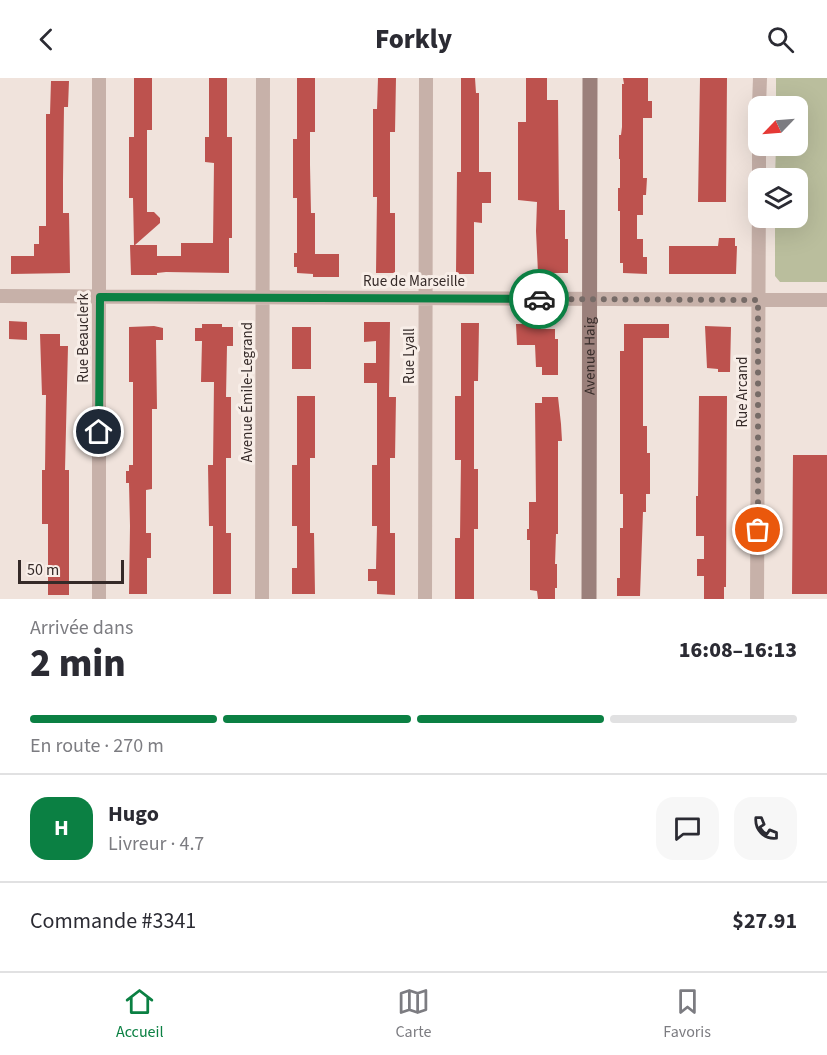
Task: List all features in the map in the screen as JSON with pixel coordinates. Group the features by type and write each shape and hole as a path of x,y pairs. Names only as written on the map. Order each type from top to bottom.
{"street":[{"name":"Rue Beauclerk","path":"99,78 99,599"},
{"name":"Avenue Émile-Legrand","path":"262,599 263,78"},
{"name":"Rue Lyall","path":"425,599 426,78"},
{"name":"Avenue Haig","path":"589,599 590,78"},
{"path":"759,96 760,78"},
{"name":"Rue Arcand","path":"757,599 759,228"},
{"name":"Rue de Marseille","path":"0,296 827,300"}],"green space":[{"path":"776,78 827,78 827,282 780,282 775,276 775,228 808,228 808,168 775,168 776,156 808,156 808,96 776,96"}],"building":[{"path":"134,78 152,78 152,130 147,130 147,212 154,212 160,218 160,223 135,245 157,245 157,256 181,256 181,243 213,243 214,163 205,162 205,137 209,137 209,78 227,78 227,137 232,137 232,238 229,238 229,273 166,272 157,273 157,275 131,275 130,245 134,245 133,198 129,198 129,137 134,137"},
{"path":"297,78 315,78 315,132 310,132 310,165 311,213 315,213 315,254 339,254 339,277 313,277 313,274 297,273 297,267 294,267 294,253 297,253 297,198 293,198 293,139 297,139"},
{"path":"378,78 396,78 395,132 390,132 390,213 395,213 395,273 376,273 377,197 373,197 373,109 377,109"},
{"path":"461,78 475,78 476,93 479,93 479,172 491,172 491,203 482,203 482,223 474,222 474,274 456,274 457,172 461,172"},
{"path":"526,78 547,78 547,100 558,100 559,210 565,210 568,273 538,273 537,202 518,200 518,122 526,122"},
{"path":"623,78 648,78 648,101 652,101 652,118 643,118 643,178 647,178 646,195 643,195 643,215 637,215 637,239 643,239 643,257 647,257 647,274 623,273 623,263 620,263 618,188 620,188 619,135 621,135 622,127"},
{"path":"700,78 727,78 726,202 698,202"},
{"path":"51,81 69,81 68,107 64,107 63,213 69,213 70,273 11,274 11,256 34,256 34,244 39,244 39,226 46,226 46,114 50,114"},
{"path":"719,238 735,238 736,274 669,274 669,246 718,246"},
{"path":"9,321 27,322 27,340 9,339"},
{"path":"364,322 390,322 389,397 396,397 395,458 390,458 390,533 395,533 395,595 377,594 377,581 368,581 368,569 376,569 377,526 372,526 372,465 377,465 377,383 364,383 364,363 376,363 376,341 364,342"},
{"path":"461,323 479,323 478,381 474,381 474,469 478,469 478,529 474,529 474,599 455,599 455,538 460,538 461,460 455,460 455,396 461,396"},
{"path":"202,324 222,324 222,327 233,327 233,346 227,346 226,397 231,397 231,458 226,458 226,533 231,533 231,594 213,594 213,526 209,526 208,465 213,465 214,382 201,382 202,341 195,341 195,328 202,328"},
{"path":"516,324 541,324 541,329 555,329 555,339 558,339 558,375 542,375 542,367 536,367 535,345 517,345"},
{"path":"624,324 669,324 669,338 643,338 643,426 647,426 647,453 650,453 650,494 646,494 646,512 643,512 640,596 617,596 617,578 620,578 620,528 623,528 623,494 620,494 620,351 624,351"},
{"path":"705,326 731,327 730,372 718,372 718,369 707,368"},
{"path":"129,327 163,328 163,340 156,340 157,409 152,409 152,489 146,490 146,533 151,533 151,558 147,558 147,594 129,594 129,483 126,483 126,471 129,471 129,465 133,465 133,382 129,382"},
{"path":"292,327 311,327 311,369 292,369"},
{"path":"40,334 60,334 60,346 68,346 65,470 69,470 69,595 48,595 48,524 42,524 46,395 42,395"},
{"path":"297,396 315,396 315,458 310,458 310,533 314,533 315,594 292,594 292,568 297,568 297,526 292,526 292,465 297,465"},
{"path":"699,396 727,396 726,587 724,587 724,599 704,599 704,576 697,576 697,559 704,559 704,536 696,536"},
{"path":"542,397 558,397 561,424 562,441 558,441 555,599 538,599 537,591 530,590 530,540 527,540 527,529 529,529 529,502 536,502 535,403 542,403"},
{"path":"793,455 827,455 827,594 792,594"}],"way so far":[{"path":"539,299 758,300 758,530"}],"route":[{"path":"99,432 100,297 539,299"}]}
